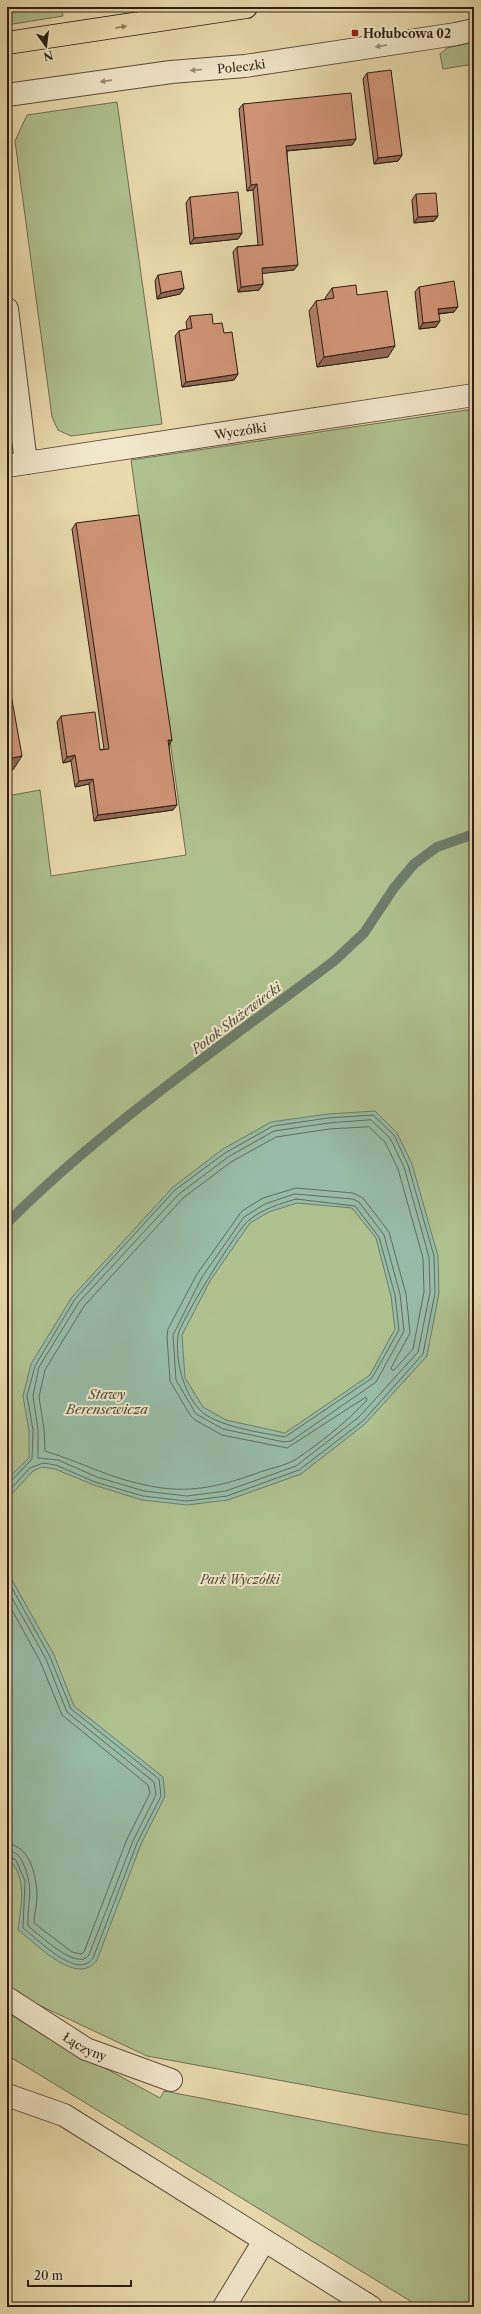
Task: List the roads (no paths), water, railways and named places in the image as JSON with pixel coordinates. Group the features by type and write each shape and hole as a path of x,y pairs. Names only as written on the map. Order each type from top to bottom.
{"main road":[{"path":"7,44 246,7"}],"street":[{"name":"Poleczki","path":"7,95 171,72 244,66 474,30"},
{"path":"7,309 17,464"},
{"name":"Wyczółki","path":"17,464 474,394"},
{"name":"Łączyny","path":"7,1998 86,2049 171,2080"},
{"path":"7,2095 64,2115 371,2307"},
{"path":"224,2307 264,2241"}],"water":[{"name":"Stawy Berensewicza","path":"375,1111 397,1133 412,1164 438,1256 439,1293 427,1356 365,1424 301,1474 228,1500 187,1505 142,1500 94,1485 55,1469 42,1467 33,1471 7,1499 7,1479 29,1458 29,1431 23,1396 31,1364 72,1297 173,1187 223,1149 271,1122 328,1114","holes":["297,1203 352,1208 376,1238 391,1296 395,1329 370,1375 285,1433 226,1420 203,1407 185,1378 182,1335 210,1281 250,1223 269,1212"]},
{"path":"7,1571 54,1655 74,1706 163,1777 165,1796 141,1844 97,1960 89,1967 79,1969 68,1966 46,1953 18,1930 22,1891 18,1873 14,1865 7,1858"}],"waterway":[{"name":"Potok Służewiecki","path":"7,1223 84,1152 166,1086 334,961 364,933 394,888 414,864 437,847 474,834"}],"place":[{"name":"Hołubcowa 02","path":"355,33"}],"park label":[{"name":"Park Wyczółki","path":"240,1579"}]}
